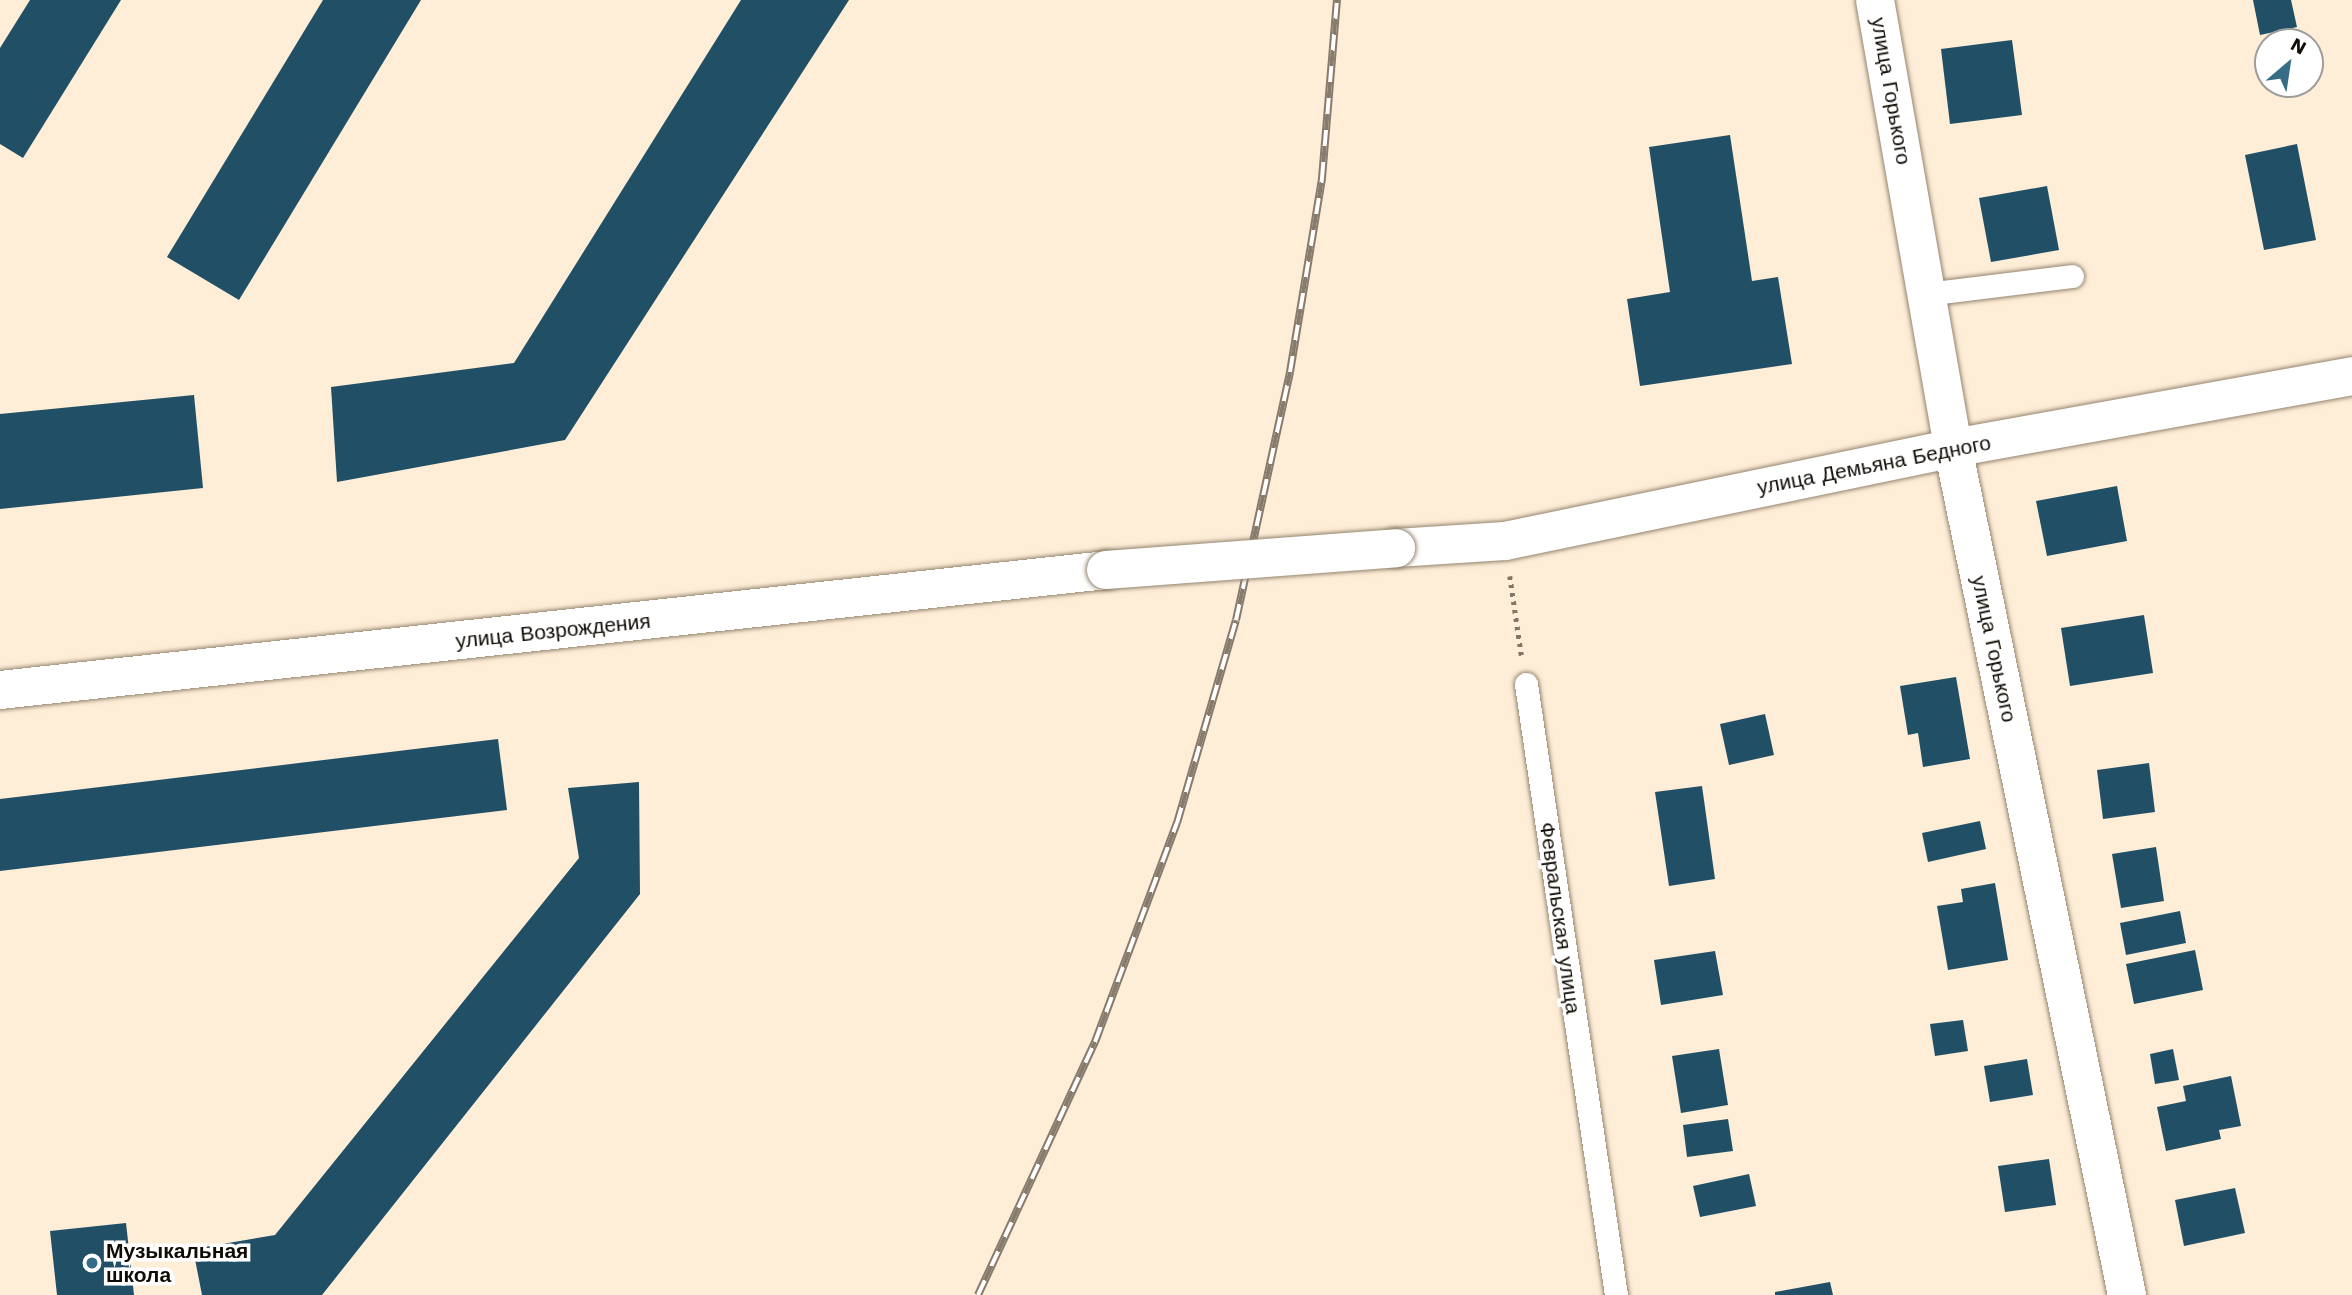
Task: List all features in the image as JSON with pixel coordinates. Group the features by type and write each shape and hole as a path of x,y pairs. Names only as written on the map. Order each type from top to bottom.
{"main road":[{"name":"улица Горького","path":"1875,0 1953,448 2127,1295"},
{"name":"улица Демьяна Бедного","path":"1396,548 1505,541 1953,448 2352,376"},
{"name":"улица Возрождения","path":"0,690 1106,570 1396,548"}],"lane":[{"path":"1926,293 2072,276"},
{"name":"Февральская улица","path":"1526,684 1616,1295"}],"path":[{"path":"1505,541 1526,684"}],"building":[{"path":"30,0 121,0 23,158 0,144 0,48"},
{"path":"323,0 421,0 239,300 167,257"},
{"path":"741,0 849,0 565,440 337,482 331,387 514,363"},
{"path":"2253,0 2291,0 2297,27 2259,28"},
{"path":"2012,40 2022,115 1950,124 1941,49"},
{"path":"1730,135 1752,281 1778,277 1792,364 1640,386 1627,299 1670,292 1649,147"},
{"path":"2297,144 2316,240 2264,250 2245,155"},
{"path":"2047,186 2059,250 1991,262 1979,198"},
{"path":"194,395 203,488 0,509 0,414"},
{"path":"2117,486 2127,541 2047,556 2036,501"},
{"path":"2144,615 2153,673 2070,686 2061,628"},
{"path":"1956,677 1970,759 1923,767 1918,733 1908,735 1900,686"},
{"path":"1765,714 1774,755 1729,765 1720,724"},
{"path":"498,739 507,810 0,871 0,799"},
{"path":"2149,763 2155,812 2103,819 2097,770"},
{"path":"639,782 640,894 322,1295 202,1295 193,1249 275,1235 579,858 568,788"},
{"path":"1702,786 1715,879 1669,886 1655,792"},
{"path":"1980,821 1986,849 1928,862 1922,833"},
{"path":"2156,847 2164,901 2121,908 2112,854"},
{"path":"1995,883 2008,960 1948,970 1937,906 1963,902 1961,889"},
{"path":"2180,911 2186,943 2126,955 2120,923"},
{"path":"2195,950 2203,990 2134,1004 2126,964"},
{"path":"1715,951 1723,995 1661,1005 1654,960"},
{"path":"1963,1020 1968,1051 1935,1056 1930,1024"},
{"path":"1719,1049 1728,1105 1681,1113 1672,1056"},
{"path":"2173,1049 2179,1080 2155,1084 2150,1054"},
{"path":"2027,1059 2033,1095 1990,1102 1984,1066"},
{"path":"2231,1076 2241,1126 2219,1130 2221,1139 2166,1151 2157,1107 2186,1101 2183,1086"},
{"path":"1728,1119 1733,1151 1687,1157 1683,1125"},
{"path":"2049,1159 2056,1205 2005,1212 1998,1166"},
{"path":"1749,1174 1756,1206 1700,1217 1693,1186"},
{"path":"2235,1188 2245,1233 2184,1246 2175,1200"},
{"name":"Музыкальная школа","path":"126,1223 134,1295 57,1295 50,1231"},
{"path":"1830,1282 1833,1295 1775,1295 1775,1292"}],"railway":[{"path":"978,1295 1095,1042 1177,823 1236,620 1290,372 1322,178 1337,0"}],"place":[{"name":"Музыкальная школа","path":"92,1263"}]}
